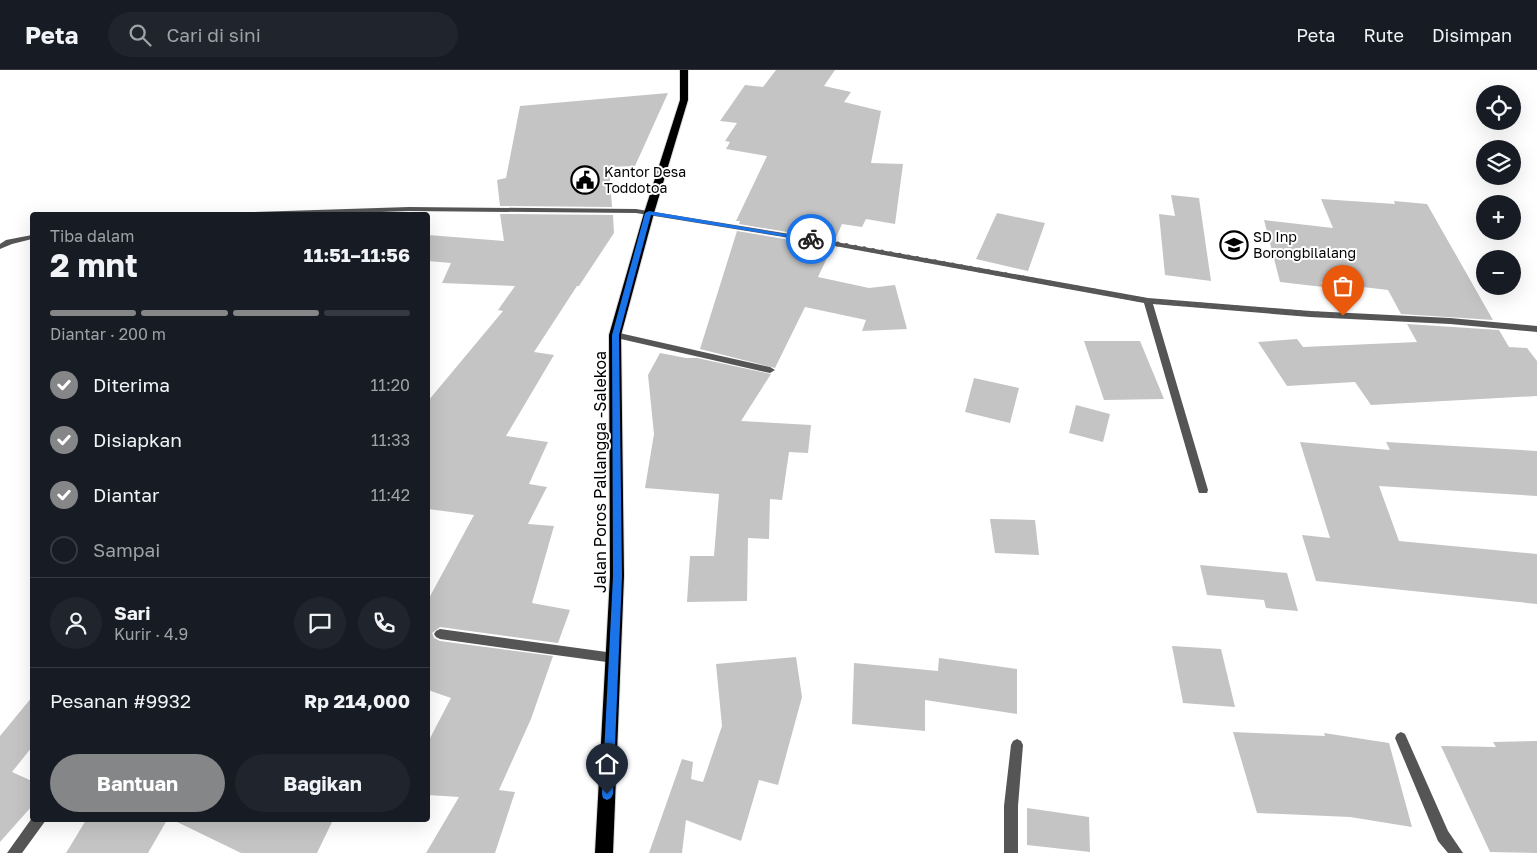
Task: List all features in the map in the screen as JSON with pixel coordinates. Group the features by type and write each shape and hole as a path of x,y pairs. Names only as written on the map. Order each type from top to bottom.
{"main road":[{"name":"Jalan Poros Pallangga -Salekoa","path":"604,853 618,576 615,335 649,213 684,100 684,70"}],"street":[{"path":"318,212 409,209 636,211 808,238 1148,301 1320,315 1450,321 1537,329"},
{"path":"0,247 9,242 30,237"},
{"path":"1148,301 1203,490"},
{"path":"615,335 770,370"},
{"path":"440,634 614,658"},
{"path":"1401,738 1443,836 1456,853"},
{"path":"1011,853 1011,806 1017,745"},
{"path":"14,853 37,822"}],"building":[{"path":"776,70 835,70 824,86 851,92 844,102 881,111 871,163 903,164 895,224 866,219 862,227 842,224 835,240 739,224 740,221 736,221 767,156 726,149 730,142 725,141 737,123 720,121 745,85 763,87"},
{"path":"668,93 635,166 609,167 612,207 500,206 497,180 506,178 520,106"},
{"path":"1171,195 1199,198 1211,281 1165,275 1159,214 1175,216"},
{"path":"1321,199 1395,204 1394,201 1427,204 1476,290 1476,295 1479,295 1493,320 1401,314 1388,290 1321,282 1323,287 1280,282 1264,220 1333,228"},
{"path":"997,213 1045,223 1028,271 976,259"},
{"path":"500,214 613,215 614,233 534,352 554,355 506,436 548,442 529,484 547,487 528,524 554,526 532,603 570,610 558,643 440,627 432,633 434,638 440,641 553,656 531,719 499,790 515,792 495,853 426,853 459,797 430,795 430,738 451,698 430,691 430,596 474,515 430,509 430,399 503,311 498,310 515,286 442,283 451,263 430,261 430,235 504,241"},
{"path":"737,231 832,247 818,277 869,288 895,285 907,329 862,331 866,320 805,307 775,368 700,349"},
{"path":"1407,324 1499,330 1509,347 1527,348 1537,361 1537,396 1371,405 1355,382 1287,386 1258,342 1297,339 1303,347 1417,342"},
{"path":"1084,341 1140,341 1164,399 1104,400"},
{"path":"660,353 697,358 771,374 741,421 811,425 808,453 789,452 782,500 770,499 769,539 748,538 747,601 687,602 690,556 714,556 719,494 645,488 654,434 648,375"},
{"path":"974,378 1019,388 1010,423 965,412"},
{"path":"1076,405 1110,414 1103,442 1069,433"},
{"path":"1300,442 1390,450 1386,442 1537,451 1537,496 1379,486 1399,541 1537,554 1537,604 1316,581 1302,535 1330,538"},
{"path":"990,519 1035,520 1039,555 995,553"},
{"path":"1200,565 1287,573 1298,611 1266,608 1264,600 1207,595"},
{"path":"1172,646 1221,649 1235,707 1183,703"},
{"path":"796,657 802,697 778,785 759,780 741,841 686,820 682,853 649,853 682,759 693,762 691,779 703,782 722,726 716,664"},
{"path":"939,658 1017,669 1017,714 925,700 925,731 852,724 854,663 938,671"},
{"path":"30,699 30,750 12,772 30,780 30,808 0,842 0,736"},
{"path":"1233,732 1325,736 1324,733 1389,743 1412,827 1350,817 1257,813"},
{"path":"1537,741 1537,853 1490,852 1441,746 1496,747 1493,742"},
{"path":"1027,808 1089,817 1090,852 1027,845"},
{"path":"85,822 166,822 148,853 66,853"},
{"path":"177,822 332,822 317,853 241,853"}],"way so far":[{"path":"811,239 1148,301 1343,316"}],"place":[{"name":"Kantor Desa Toddotoa","path":"585,180"},
{"name":"SD Inp Borongbilalang","path":"1234,245"}],"route":[{"path":"607,794 618,576 615,335 649,213 811,239"}]}
